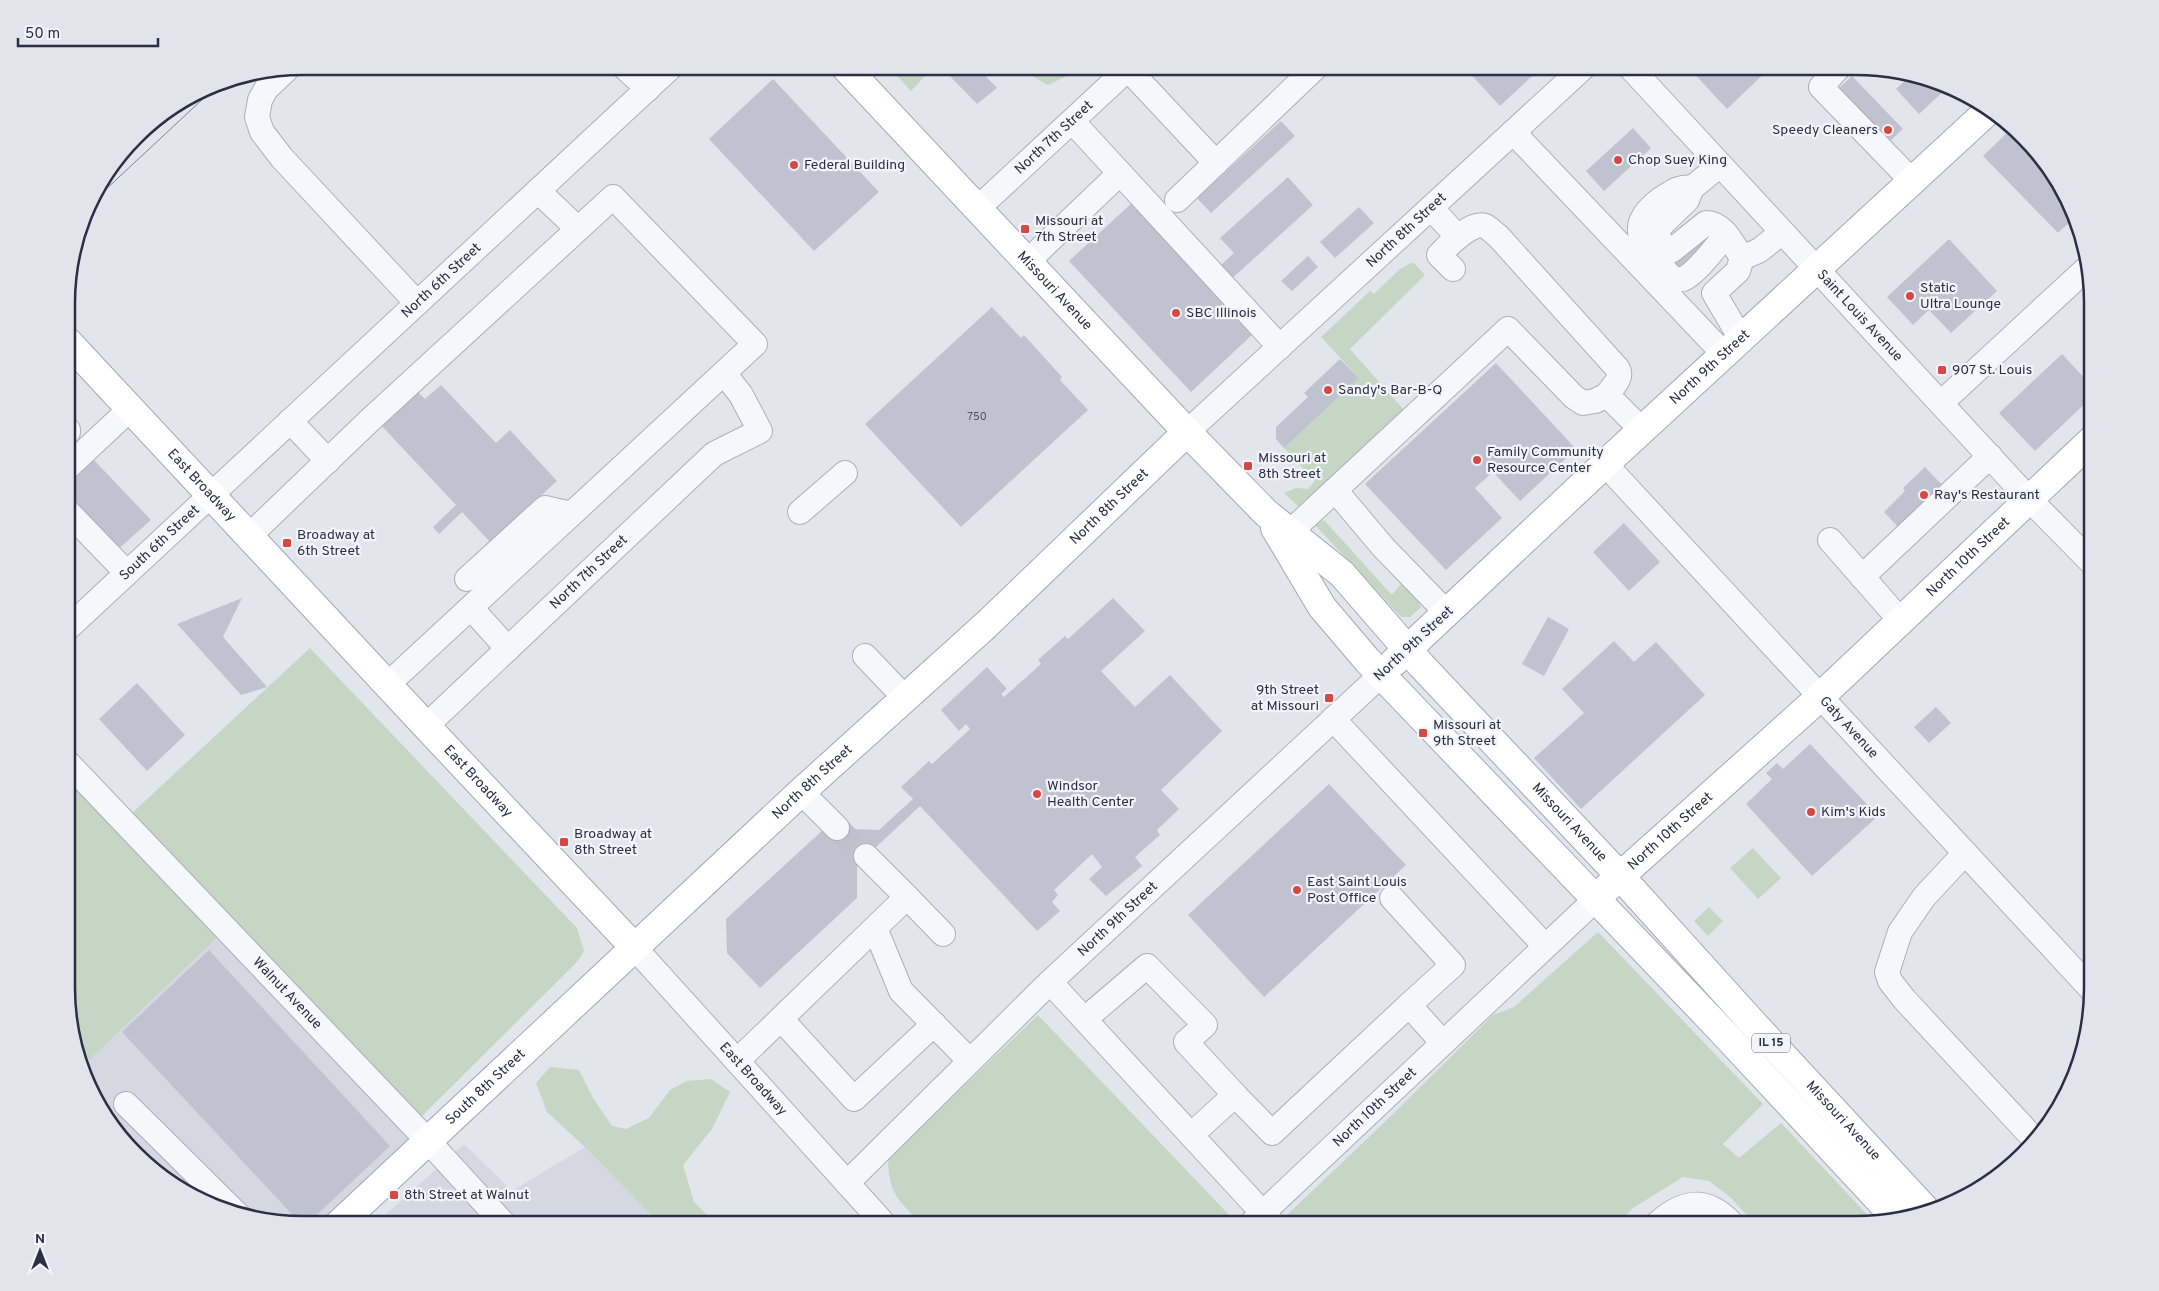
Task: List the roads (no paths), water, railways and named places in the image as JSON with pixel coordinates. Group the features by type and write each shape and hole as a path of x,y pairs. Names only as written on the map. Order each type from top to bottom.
{"main road":[{"name":"Missouri Avenue","path":"852,75 1266,514 1342,574 1408,650 1620,876 1922,1206"},
{"name":"North 9th Street","path":"1381,675 1605,464 1985,114"},
{"name":"East Broadway","path":"75,349 634,947"},
{"name":"North 8th Street","path":"634,947 801,792 986,625 1187,432"},
{"name":"North 10th Street","path":"1595,900 1820,697 2084,448"},
{"name":"Missouri Avenue","path":"1266,514 1322,607 1381,675 1720,1029 1891,1213"},
{"name":"South 8th Street","path":"348,1216 634,947"}],"street":[{"path":"633,75 648,89"},
{"name":"North 6th Street","path":"211,495 661,75"},
{"name":"North 7th Street","path":"977,209 1121,75"},
{"path":"1136,75 1216,163"},
{"path":"1177,200 1308,75"},
{"name":"North 8th Street","path":"1187,432 1574,75"},
{"name":"Saint Louis Avenue","path":"1637,75 2030,500 2084,555"},
{"path":"1826,75 1821,87 1912,181"},
{"path":"280,76 266,89 258,104 257,117 262,132 282,158 417,303"},
{"path":"1072,121 1280,347"},
{"path":"1513,132 1733,347"},
{"path":"1720,165 1692,188 1688,200 1658,228 1659,241 1671,251 1706,223 1712,223 1720,227 1742,258"},
{"path":"1027,262 1120,174"},
{"path":"538,191 578,229"},
{"path":"249,536 613,197 755,344 387,685"},
{"path":"1431,208 1458,237"},
{"path":"1290,532 1508,329 1574,397 1583,403 1595,401 1607,395 1619,378 1620,373 1618,369 1498,236 1484,226 1473,226 1439,255 1453,269"},
{"path":"1733,347 1714,293 1738,271 1742,258 1760,250 1782,232"},
{"path":"1941,403 2082,275"},
{"name":"North 7th Street","path":"426,726 714,454 760,431 741,395 724,373"},
{"path":"1607,395 1642,430"},
{"path":"75,460 130,409"},
{"path":"290,421 328,461"},
{"path":"1862,577 1990,456"},
{"name":"Gaty Avenue","path":"1605,464 2084,981"},
{"path":"800,512 845,474"},
{"path":"1335,490 1383,548 1447,613"},
{"name":"South 6th Street","path":"75,622 211,495"},
{"path":"467,579 546,508 571,514"},
{"path":"75,519 127,573"},
{"path":"1830,540 1901,620"},
{"path":"471,608 508,649"},
{"path":"865,656 905,698"},
{"name":"North 9th Street","path":"847,1183 1050,982 1381,675"},
{"path":"1333,719 1546,946"},
{"name":"Walnut Avenue","path":"75,770 428,1141 497,1216"},
{"path":"801,792 837,828"},
{"path":"1965,853 1943,875 1907,920 1900,932 1887,972 1890,981 1904,999 2030,1135"},
{"path":"866,856 943,934"},
{"path":"737,1061 907,898"},
{"path":"1085,1019 1148,966 1205,1026 1186,1042 1272,1132 1453,965 1392,898"},
{"name":"North 10th Street","path":"1267,1216 1443,1043 1595,900"},
{"path":"875,928 901,991 970,1061"},
{"name":"East Broadway","path":"634,947 877,1216"},
{"path":"1050,982 1191,1135 1258,1216"},
{"path":"1409,1006 1443,1043"},
{"path":"781,1019 854,1100 934,1024"},
{"path":"1191,1135 1235,1095"},
{"path":"126,1104 225,1202"},
{"path":"1666,1216 1670,1212 1696,1203 1711,1207 1724,1216"}],"tunnel":[{"path":"837,828 866,856"}],"tram line":[{"path":"106,189 204,98"}],"place":[{"name":"Speedy Cleaners","path":"1888,130"},
{"name":"Chop Suey King","path":"1618,160"},
{"name":"Federal Building","path":"794,165"},
{"name":"Missouri at 7th Street","path":"1025,229"},
{"name":"Static Ultra Lounge","path":"1910,296"},
{"name":"SBC Illinois","path":"1176,313"},
{"name":"907 St. Louis","path":"1942,370"},
{"name":"Sandy's Bar-B-Q","path":"1328,390"},
{"name":"Family Community Resource Center","path":"1477,460"},
{"name":"Missouri at 8th Street","path":"1248,466"},
{"name":"Ray's Restaurant","path":"1924,495"},
{"name":"Broadway at 6th Street","path":"287,543"},
{"name":"9th Street at Missouri","path":"1329,698"},
{"name":"Missouri at 9th Street","path":"1423,733"},
{"name":"Windsor Health Center","path":"1037,794"},
{"name":"Kim's Kids","path":"1811,812"},
{"name":"Broadway at 8th Street","path":"564,842"},
{"name":"East Saint Louis Post Office","path":"1297,890"},
{"name":"8th Street at Walnut","path":"394,1195"}]}
